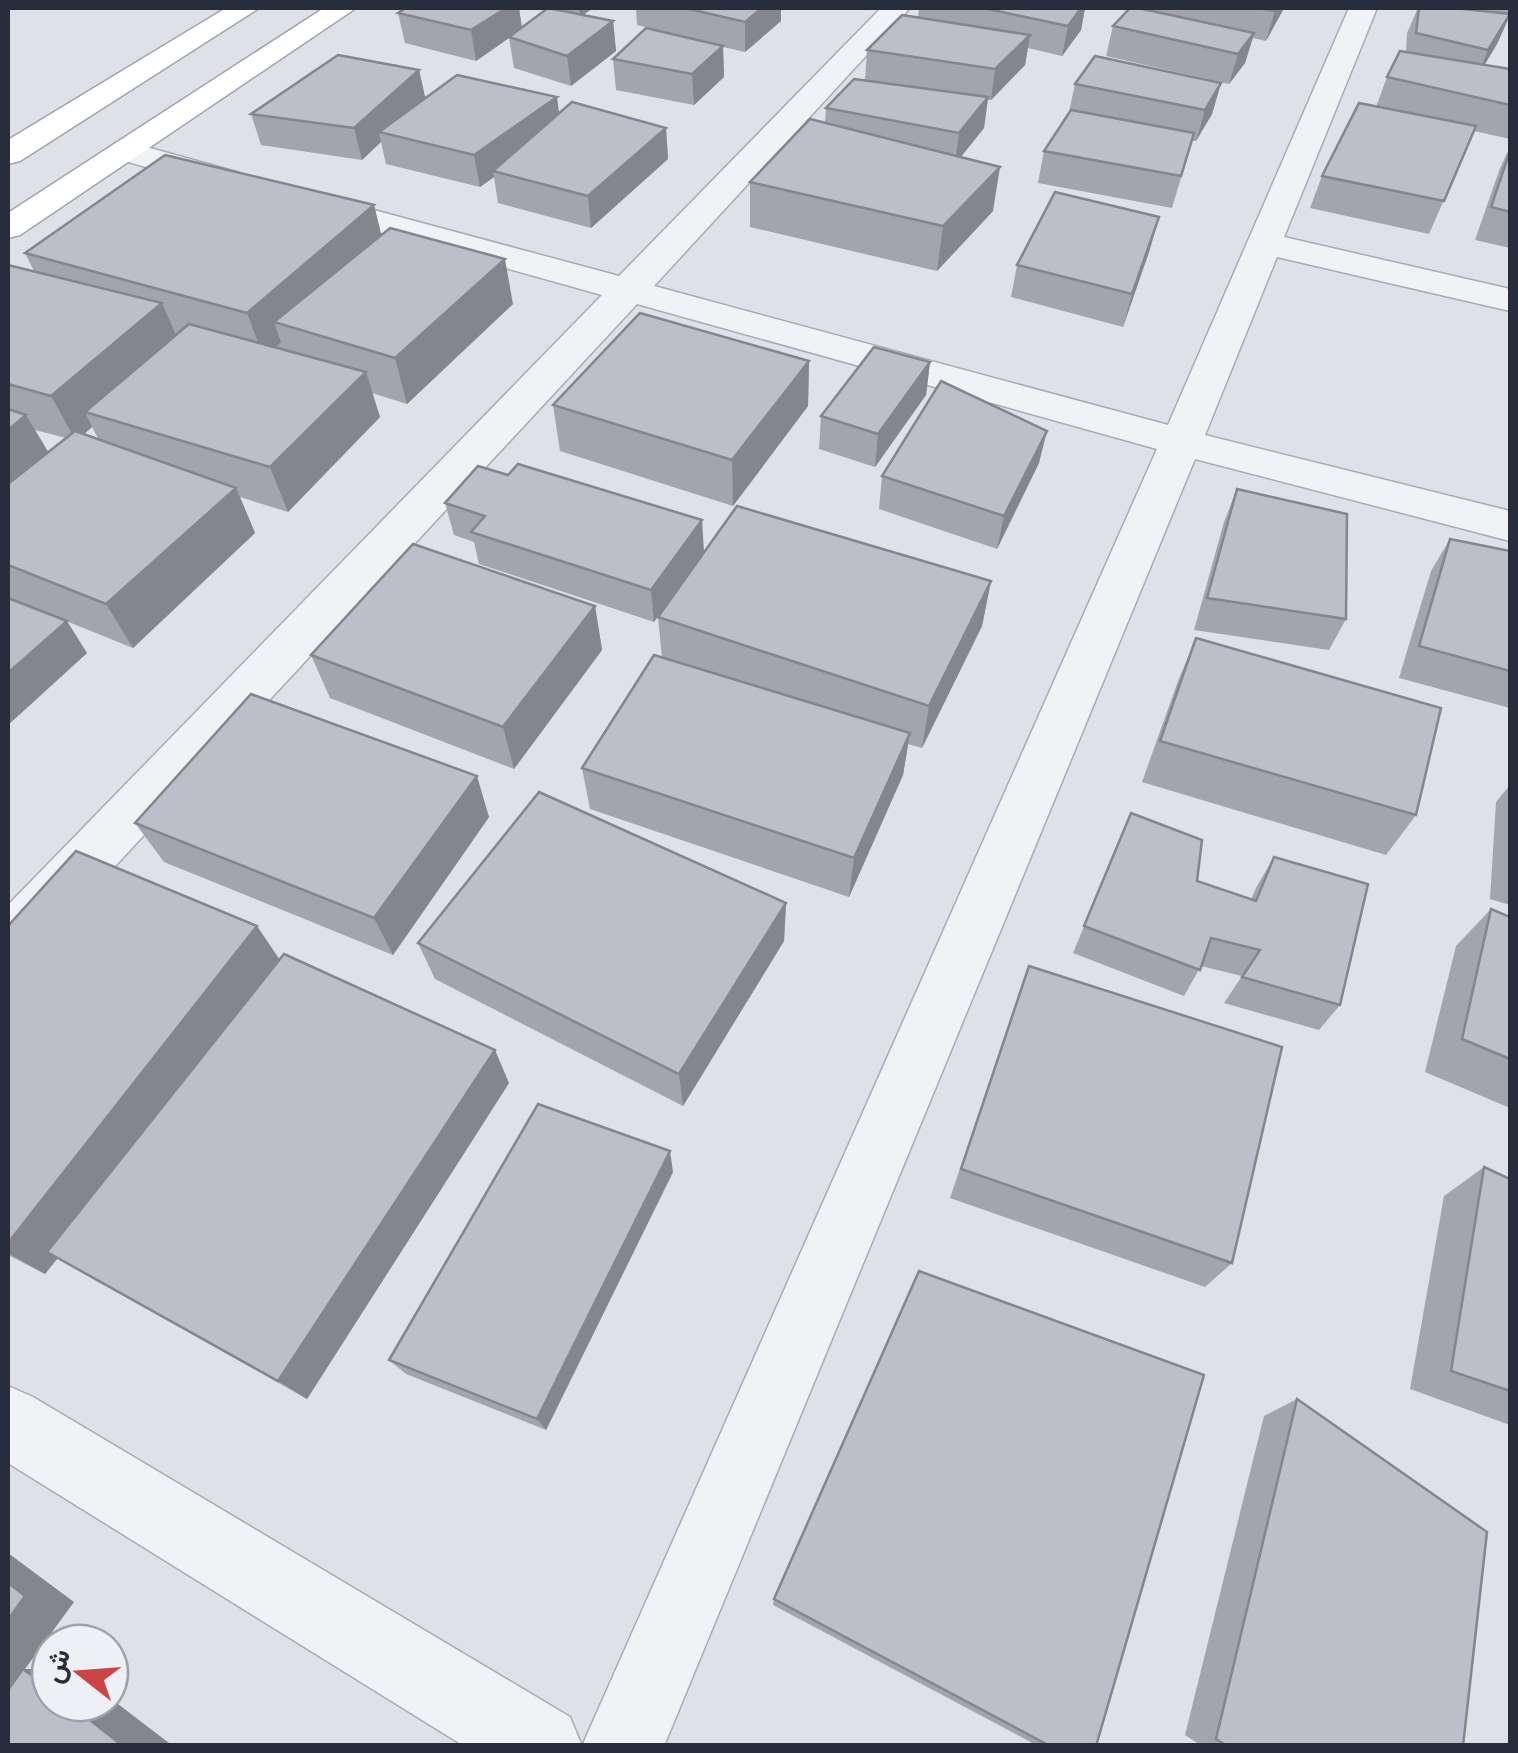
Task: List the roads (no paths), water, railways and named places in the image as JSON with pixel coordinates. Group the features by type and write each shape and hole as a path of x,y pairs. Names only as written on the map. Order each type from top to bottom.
{"main road":[{"path":"8,154 245,8"},
{"path":"8,228 342,8"}],"street":[{"path":"8,943 896,8"},
{"path":"623,1746 1363,8"},
{"path":"125,150 1181,442 1510,526"},
{"path":"1264,242 1510,300"},
{"path":"8,1422 541,1746"}]}
